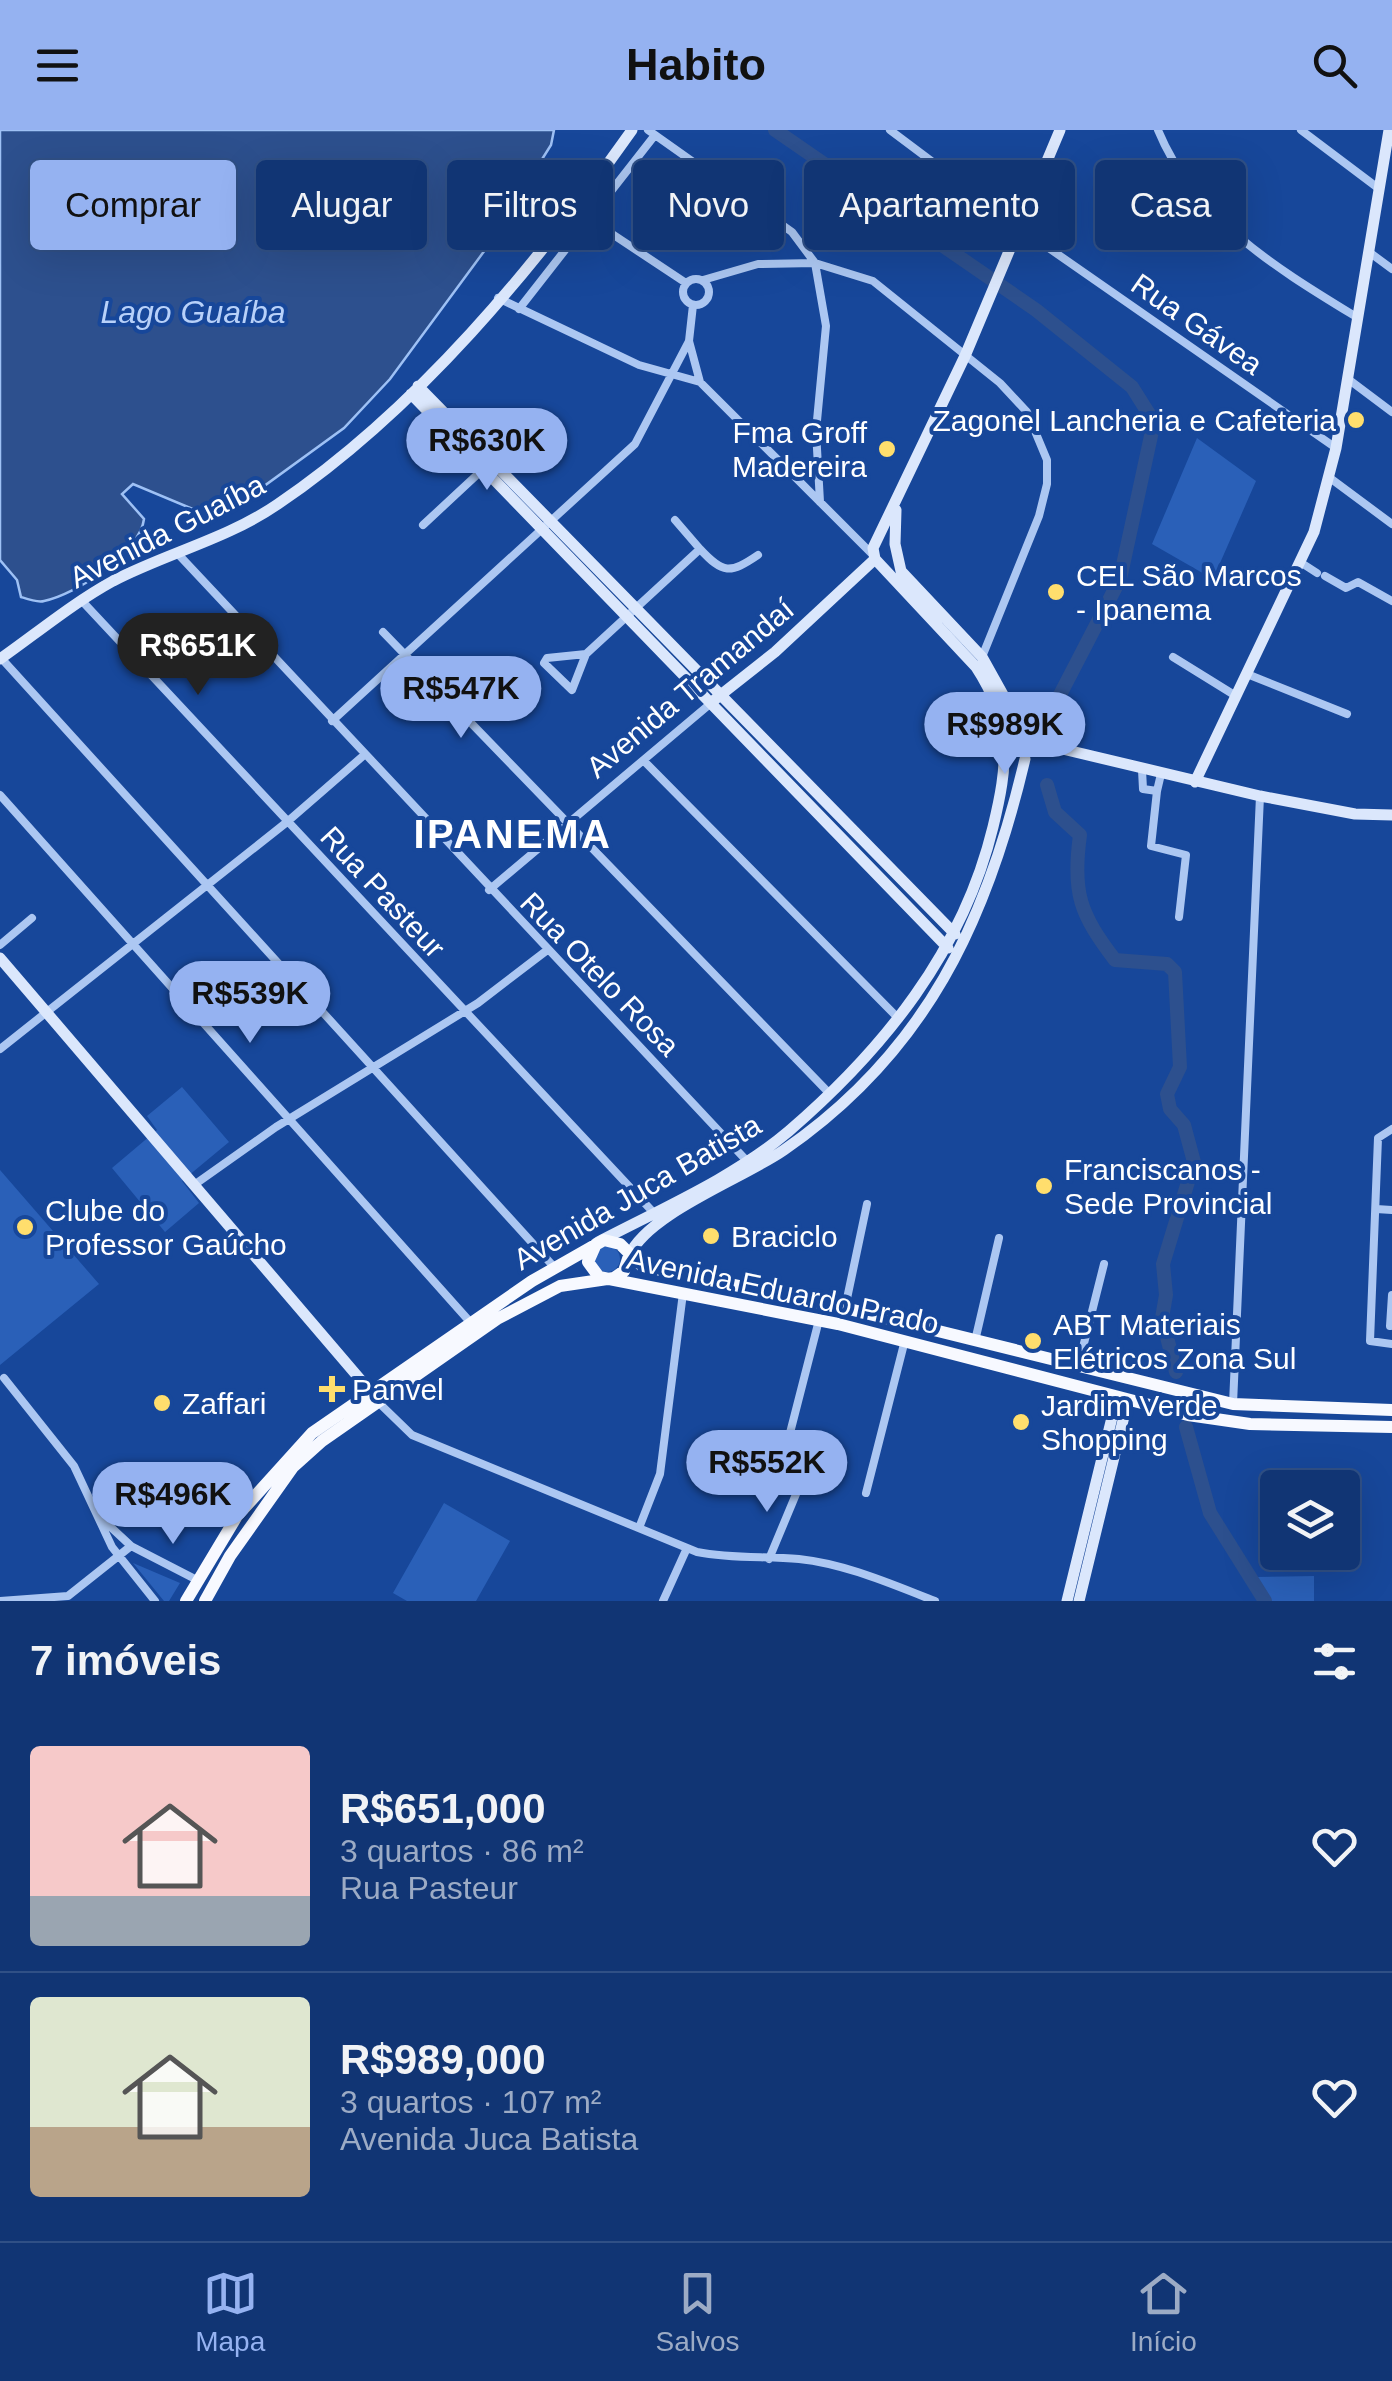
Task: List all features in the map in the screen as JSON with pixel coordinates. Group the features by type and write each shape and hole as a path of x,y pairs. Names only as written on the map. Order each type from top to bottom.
{"main road":[{"name":"Avenida Eduardo Prado","path":"1392,1410 1233,1404 845,1308 642,1266 616,1241 598,1242 588,1262 593,1272 608,1279 905,1340 1123,1399 1250,1424 1392,1427"},
{"name":"Avenida Juca Batista","path":"205,1601 230,1556 293,1467 374,1397 471,1323 598,1242"},
{"name":"Avenida Juca Batista","path":"186,1601 237,1516 295,1448 518,1307 560,1286 608,1279 624,1271 629,1256"},
{"path":"932,1347 938,1338 952,1337"},
{"path":"1111,1376 1123,1399"}],"street":[{"name":"Avenida Guaíba","path":"611,160 632,130"},
{"name":"Rua Gávea","path":"890,130 930,160"},
{"path":"1047,160 1060,130"},
{"path":"1158,130 1192,194 1217,220 1358,318"},
{"path":"1301,130 1378,188"},
{"path":"1194,782 1300,562 1330,478 1388,130"},
{"path":"613,186 652,132 792,232 816,263 826,326 816,431 820,504"},
{"path":"613,236 686,283 758,264 816,263 874,281 1027,412 1047,460 1039,516 982,657"},
{"name":"Avenida Guaíba","path":"2,660 114,580 178,554 278,504 370,434 541,250"},
{"path":"519,309 565,250"},
{"path":"876,559 877,541 1009,250"},
{"name":"Rua Gávea","path":"1053,250 1336,448"},
{"path":"1369,252 1392,269"},
{"path":"692,305 709,297 703,280"},
{"path":"686,283 683,296 692,305 689,342 700,382"},
{"path":"498,298 639,365 700,382 850,532 976,668 990,688 1007,748 1016,760 1060,750"},
{"path":"332,721 635,444 689,342"},
{"path":"1348,379 1392,412"},
{"path":"414,390 867,855 948,948"},
{"path":"423,525 523,432"},
{"path":"1330,478 1392,524"},
{"path":"876,559 890,562 895,550 896,505"},
{"path":"675,520 721,571 735,570 758,555"},
{"path":"850,532 877,541 887,539 902,571 982,657 1027,740"},
{"path":"586,654 547,658 544,663 570,691 586,654 700,549"},
{"name":"Rua Otelo Rosa","path":"178,554 362,756 746,1160"},
{"name":"Avenida Tramandaí","path":"489,890 775,652 876,559"},
{"path":"1300,562 1346,588 1358,582 1392,601"},
{"name":"Rua Pasteur","path":"82,600 653,1212"},
{"path":"384,632 829,1093"},
{"path":"1174,658 1236,696"},
{"path":"2,660 555,1268"},
{"path":"1247,674 1347,714"},
{"path":"1007,748 1012,738 1027,740 1260,796 1355,814 1392,814"},
{"name":"Avenida Juca Batista","path":"629,1256 634,1244 651,1229 785,1149 858,1088 897,1044 953,967 972,930 996,871 1027,757 1027,740"},
{"name":"Avenida Juca Batista","path":"598,1242 786,1134 899,1020 955,934 987,853 1007,748"},
{"path":"0,1049 287,822 362,756"},
{"path":"644,761 899,1020"},
{"path":"1142,770 1141,786 1157,791"},
{"path":"1161,774 1151,846 1186,855 1179,918"},
{"path":"0,795 471,1323"},
{"path":"1233,1404 1260,796"},
{"path":"867,855 955,934"},
{"path":"0,945 32,918"},
{"path":"194,1184 464,1011 546,950"},
{"path":"0,958 374,1397 412,1435 686,1548 732,1560 800,1560 861,1572 935,1601"},
{"path":"1392,1130 1378,1138 1370,1325 1370,1341 1392,1344"},
{"path":"845,1308 866,1204"},
{"path":"1376,1209 1392,1210"},
{"path":"974,1342 999,1238"},
{"path":"1078,1368 1104,1264"},
{"path":"638,1528 660,1474 683,1292"},
{"path":"1370,1325 1391,1326 1392,1295"},
{"path":"782,1464 819,1320"},
{"path":"866,1493 905,1340"},
{"path":"4,1378 66,1454 119,1556 155,1601"},
{"path":"1067,1601 1123,1399"},
{"path":"1079,1601 1101,1483"},
{"path":"769,1559 800,1486"},
{"path":"96,1514 131,1546 197,1580"},
{"path":"0,1601 68,1596 131,1546"},
{"path":"663,1601 686,1548"}],"shaded area":[{"path":"1197,438 1256,481 1213,579 1152,544"},
{"path":"182,1087 229,1142 182,1181 199,1203 165,1232 112,1168 157,1130 147,1116"},
{"name":"Clube do Professor Gaúcho","path":"0,1170 99,1284 0,1365"},
{"path":"607,1246 616,1250 620,1259 616,1268 607,1272 598,1268 594,1259 598,1250"},
{"path":"444,1503 510,1541 476,1601 407,1601 393,1593"},
{"path":"133,1563 180,1583 169,1601 164,1601"},
{"path":"1314,1576 1314,1601 1257,1601 1256,1577"}],"water":[{"name":"Lago Guaíba","path":"0,130 554,130 542,160 447,160 447,250 485,250 390,379 344,428 238,505 195,510 133,484 122,494 144,519 140,532 104,570 57,597 39,602 21,597 17,580 0,560"}],"waterway":[{"path":"775,130 1036,310 1132,387 1154,422 1120,579 1049,716"},
{"path":"1047,785 1055,812 1080,835 1078,888 1086,916 1103,944 1115,960 1167,964 1175,972 1180,1067 1167,1094 1170,1109 1184,1125 1194,1162 1163,1264 1166,1295 1162,1318 1176,1372"},
{"path":"1186,1427 1210,1513 1265,1601"}],"place":[{"name":"Zagonel Lancheria e Cafeteria","path":"1356,420"},
{"name":"Fma Groff Madereira","path":"887,449"},
{"name":"CEL São Marcos - Ipanema","path":"1056,592"},
{"name":"Franciscanos - Sede Provincial","path":"1044,1186"},
{"name":"Clube do Professor Gaúcho","path":"25,1227"},
{"name":"Braciclo","path":"711,1236"},
{"name":"ABT Materiais Elétricos Zona Sul","path":"1033,1341"},
{"name":"Panvel","path":"332,1389"},
{"name":"Zaffari","path":"162,1403"},
{"name":"Jardim Verde Shopping","path":"1021,1422"}],"district":[{"name":"IPANEMA","path":"513,834"}]}
